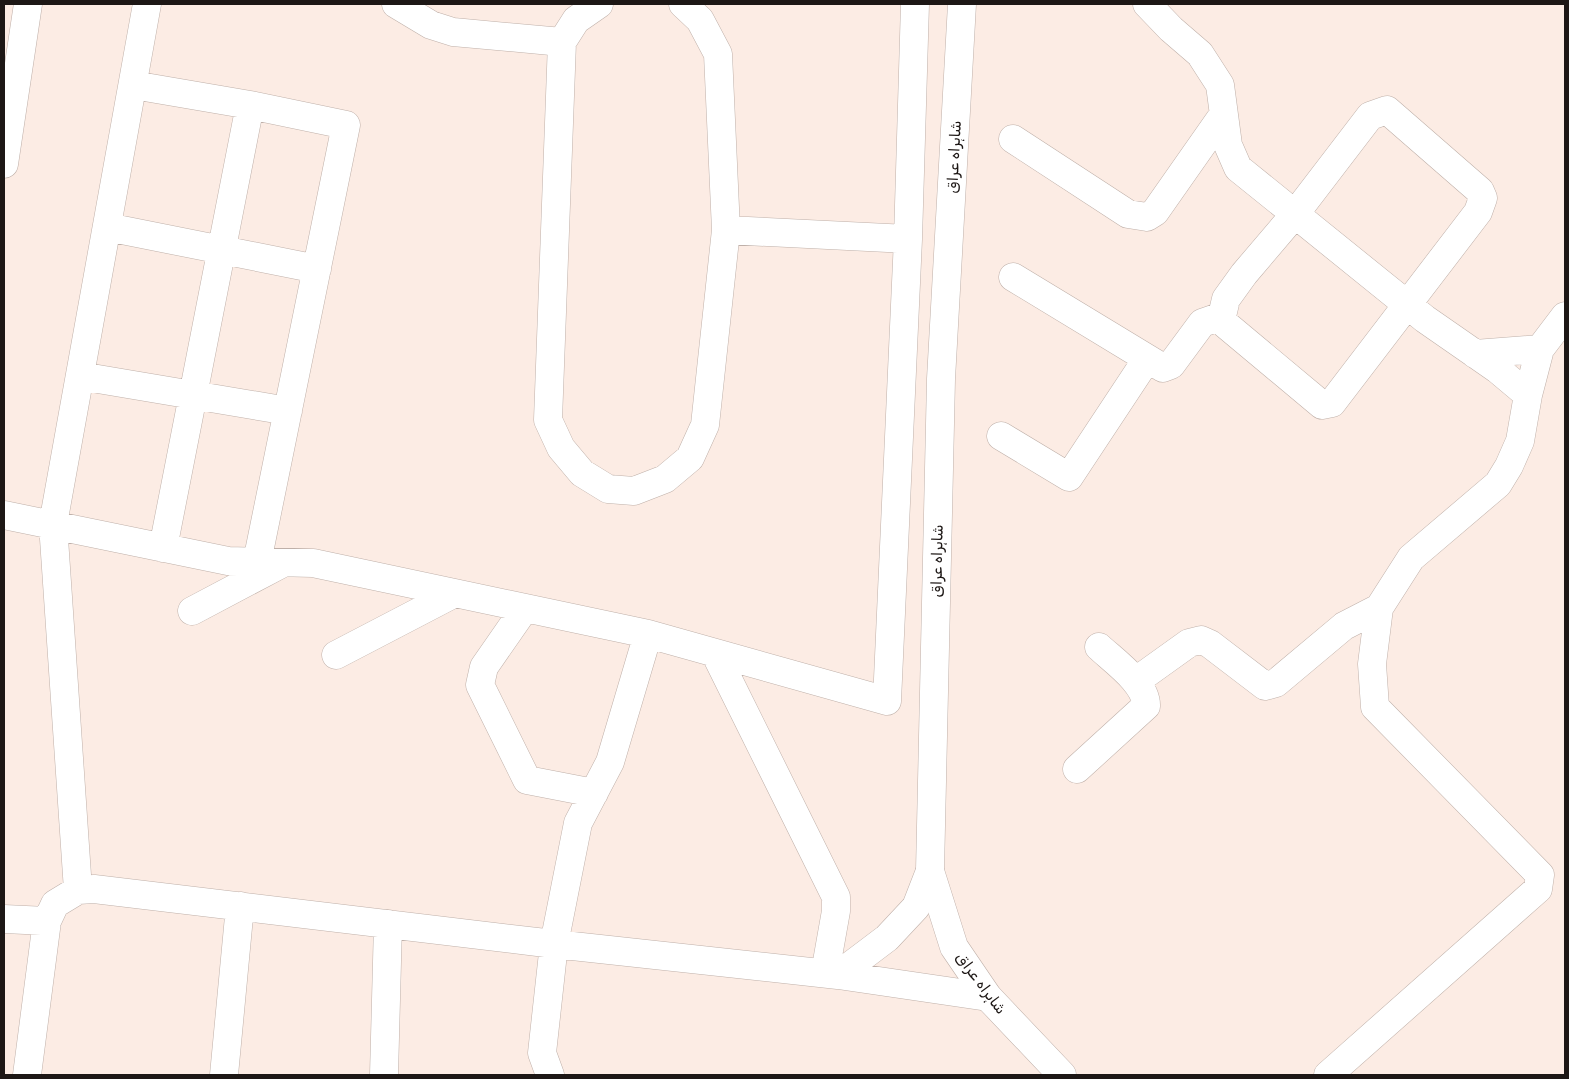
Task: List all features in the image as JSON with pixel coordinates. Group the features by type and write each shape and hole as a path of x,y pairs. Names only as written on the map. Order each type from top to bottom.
{"street":[{"path":"4,164 28,4"},
{"path":"78,890 53,524 147,4"},
{"path":"396,4 431,25 453,32 562,42"},
{"path":"599,4 576,20 562,42 548,420 561,448 582,473 608,489 634,491 665,479 690,458 705,425 726,230 718,54 700,20 683,4"},
{"path":"4,515 228,561 313,563 456,593 648,634 887,701 908,239 915,4"},
{"name":"شاہراہ عراق","path":"962,4 941,379 930,871 954,947 988,997 1062,1075"},
{"path":"1146,4 1200,54 1220,85 1228,145 1238,168 1407,304 1497,369 1528,395"},
{"path":"133,85 250,105 346,125 258,562"},
{"path":"162,548 250,105"},
{"path":"1387,110 1480,191 1482,198 1478,212 1332,403 1322,405 1225,324 1222,316 1226,300 1235,287 1295,214 1370,116 1387,110"},
{"path":"1013,139 1128,214 1147,217 1156,212 1165,196 1223,115"},
{"path":"107,227 317,269"},
{"path":"726,230 908,239"},
{"path":"1013,276 1163,368 1170,365 1202,323 1222,316"},
{"path":"1328,1075 1538,888 1540,875 1375,706 1372,664 1378,608 1411,558 1498,484 1509,466 1520,441 1528,395 1540,349 1565,316"},
{"path":"1475,354 1540,349"},
{"path":"1001,436 1069,477 1147,359"},
{"path":"80,376 288,411"},
{"path":"192,611 285,562"},
{"path":"336,655 456,593"},
{"path":"525,608 484,667 480,685 527,780 594,793"},
{"path":"1136,681 1189,643 1202,640 1265,686 1276,683 1344,626 1378,608"},
{"path":"550,1075 542,1053 554,944 578,823 616,747 648,634"},
{"path":"1077,769 1146,706 1143,693 1136,681 1099,648"},
{"path":"716,653 836,897 831,974"},
{"path":"831,974 887,938 916,907 930,871"},
{"path":"27,1075 47,921 55,904 78,890 94,889 554,944 831,974 988,997"},
{"path":"224,1075 240,906"},
{"path":"4,919 47,921"},
{"path":"384,1075 388,924"}]}
